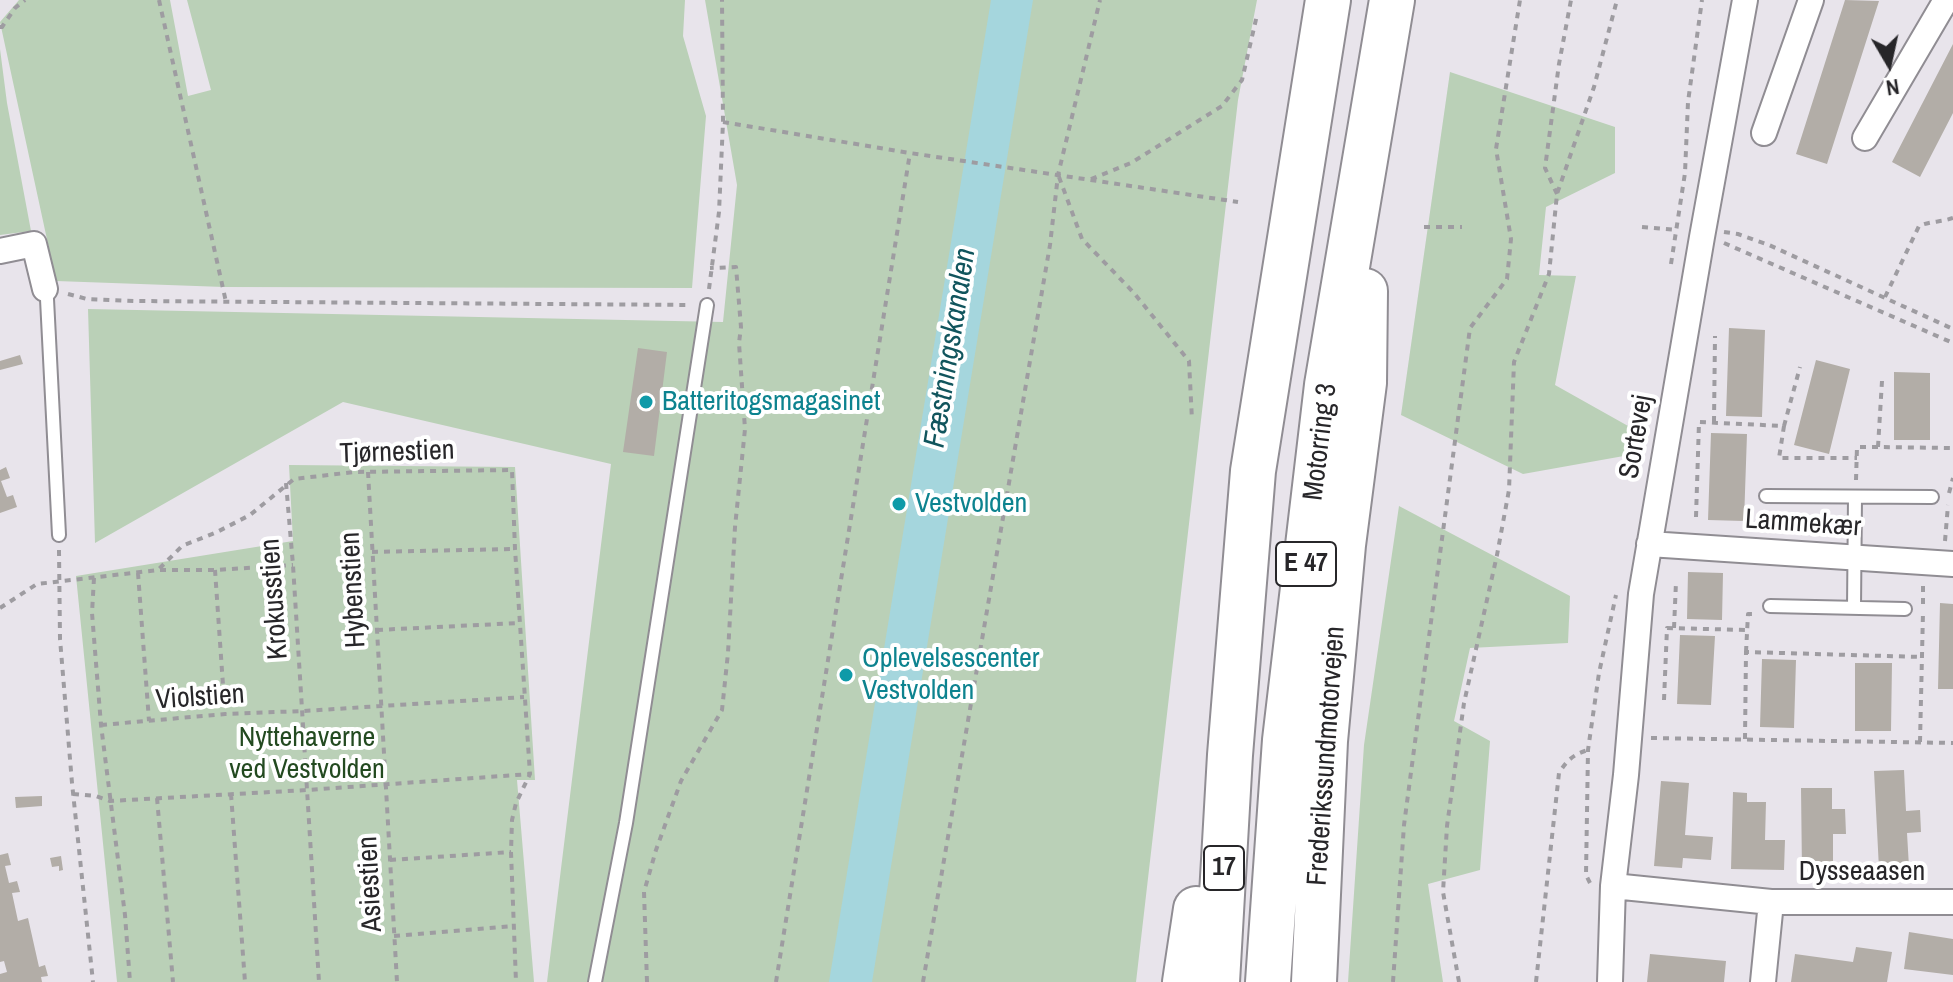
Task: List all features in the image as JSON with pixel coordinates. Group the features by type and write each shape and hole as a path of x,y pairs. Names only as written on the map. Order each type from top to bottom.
{"highway":[{"name":"E 47","path":"1185,982 1192,927 1230,755 1253,471 1328,0"},
{"name":"Motorring 3","path":"1268,982 1287,725 1327,385 1392,0"},
{"name":"Frederikssundmotorvejen","path":"1314,982 1325,741 1343,545 1364,383 1367,148"},
{"name":"17","path":"1217,982 1230,755"}],"street":[{"name":"Sortevej","path":"1610,982 1613,886 1641,594 1744,0"},
{"path":"1764,133 1811,0"},
{"path":"1865,138 1946,0"},
{"path":"0,251 34,244 45,289"},
{"name":"Lammekær","path":"1649,544 1940,563"},
{"name":"Dysseaasen","path":"1613,886 1771,902 1953,902"},
{"name":"Dysseaasen","path":"1763,982 1771,902"}],"lane":[{"path":"45,289 59,535"},
{"path":"595,982 626,823 707,305"},
{"path":"1766,496 1932,497"},
{"path":"1854,608 1855,497"},
{"path":"1770,606 1905,609"}],"path":[{"path":"0,27 25,0"},
{"path":"159,0 226,302"},
{"path":"45,289 87,299 707,305 719,212 723,122 722,0"},
{"path":"923,982 1050,245 1058,175 1100,0"},
{"path":"1393,982 1404,825 1470,328 1507,279 1511,239 1496,149 1520,0"},
{"path":"1557,194 1545,168 1571,0"},
{"path":"1459,982 1443,892 1447,826 1464,703 1509,490 1514,362 1549,274 1557,194 1594,87 1617,0"},
{"path":"1670,276 1685,173 1688,102 1702,0"},
{"path":"1090,180 1131,163 1222,106 1242,80 1257,15"},
{"path":"723,122 1238,202"},
{"path":"776,982 910,153"},
{"path":"1058,175 1082,239 1134,293 1189,361 1192,420"},
{"path":"1885,297 1919,226 1953,218"},
{"path":"1677,226 1702,232 1953,343"},
{"path":"1642,227 1677,226 1702,232 1738,234 1769,245 1953,329"},
{"path":"1424,227 1462,227"},
{"path":"647,982 644,892 681,781 722,710 728,653 735,527 745,429 739,343 741,327 736,267 710,268"},
{"path":"1714,422 1715,336"},
{"path":"1800,367 1779,458 1857,458"},
{"path":"1878,447 1882,381"},
{"path":"1696,517 1699,422 1784,426"},
{"path":"1855,497 1857,447 1953,448"},
{"name":"Tjørnestien","path":"286,483 294,479 368,472 512,470 515,549"},
{"name":"Hybenstien","path":"368,472 386,784"},
{"path":"1920,742 1922,657 1953,478"},
{"path":"158,570 182,546 250,515 286,483"},
{"name":"Krokusstien","path":"286,483 319,982"},
{"path":"59,535 60,639 93,982"},
{"path":"372,552 515,549 530,774 516,803 512,820 516,982"},
{"path":"0,608 37,584 158,570 293,565"},
{"path":"215,570 225,714"},
{"path":"138,573 149,721"},
{"path":"94,578 92,613 101,725 125,915 130,982"},
{"path":"1674,628 1676,582"},
{"path":"1613,886 1590,883 1586,875 1588,750 1599,673 1618,583"},
{"path":"1745,739 1748,614 1768,614 1770,606"},
{"path":"377,630 519,623"},
{"path":"1664,700 1667,628 1747,630"},
{"path":"1746,652 1922,657"},
{"name":"Violstien","path":"101,725 225,714 524,697"},
{"path":"1629,738 1953,743"},
{"path":"1536,982 1559,773 1566,761 1588,750"},
{"path":"73,794 110,801 530,774"},
{"name":"Asiestien","path":"386,784 397,982"},
{"path":"231,794 245,982"},
{"path":"157,798 173,982"},
{"path":"390,860 511,852"},
{"path":"394,936 515,926"}],"green space":[{"path":"19,0 170,0 188,96 211,90 187,0 685,0 683,36 706,116 692,288 224,287 56,281 0,22"},
{"name":"Vestvolden","path":"705,0 1257,0 1238,100 1136,982 547,982 611,464 343,402 95,543 88,309 723,322 737,185"},
{"path":"0,49 31,231 0,235"},
{"path":"1450,72 1615,127 1615,173 1546,207 1539,275 1576,276 1555,385 1637,431 1635,454 1523,474 1401,415"},
{"name":"Nyttehaverne ved Vestvolden","path":"289,465 515,467 535,780 517,780 534,982 117,982 76,576 293,541"},
{"path":"1399,506 1570,596 1568,643 1470,648 1454,721 1490,741 1480,870 1428,884 1443,982 1348,982 1364,745"}],"water":[{"name":"Fæstningskanalen","path":"991,0 1033,0 872,982 829,982"}],"building":[{"path":"1845,0 1879,1 1827,164 1796,154"},
{"path":"1953,44 1953,113 1920,177 1892,162"},
{"path":"1729,328 1765,330 1762,417 1726,416"},
{"name":"Batteritogsmagasinet","path":"638,348 667,352 654,456 623,452"},
{"path":"20,355 23,364 0,370 0,361"},
{"path":"1816,360 1850,369 1829,454 1794,445"},
{"path":"1894,372 1930,373 1930,440 1894,440"},
{"path":"1711,433 1747,434 1744,521 1708,520"},
{"path":"6,467 10,478 1,481 7,497 13,495 17,507 0,513 0,470"},
{"path":"1688,572 1723,573 1722,620 1687,619"},
{"path":"1940,603 1953,604 1953,689 1938,689"},
{"path":"1680,635 1715,636 1711,705 1677,704"},
{"path":"1762,659 1796,660 1794,728 1760,727"},
{"path":"1855,663 1892,663 1891,731 1855,731"},
{"path":"1904,770 1906,811 1920,810 1921,832 1907,833 1909,867 1879,869 1874,771"},
{"path":"1661,781 1689,783 1685,835 1713,837 1711,860 1683,858 1682,868 1654,866"},
{"path":"1801,788 1832,788 1832,809 1845,809 1846,834 1833,834 1833,872 1802,872"},
{"path":"1733,792 1747,793 1747,802 1766,802 1765,840 1785,840 1784,870 1731,869"},
{"path":"42,796 42,806 16,808 15,797"},
{"path":"8,853 11,865 5,866 9,883 17,881 20,892 12,893 18,921 28,918 39,967 45,965 48,976 41,977 42,982 0,982 0,974 7,972 4,961 0,962 0,855"},
{"path":"61,856 63,870 59,871 59,866 52,867 50,858"},
{"path":"1909,932 1953,939 1953,975 1904,969"},
{"path":"1856,947 1892,952 1887,982 1791,982 1795,954 1853,962"},
{"path":"1650,954 1726,961 1724,982 1647,982"}],"place":[{"name":"Batteritogsmagasinet","path":"646,402"},
{"name":"Vestvolden","path":"899,504"},
{"name":"Oplevelsescenter Vestvolden","path":"846,675"}]}
